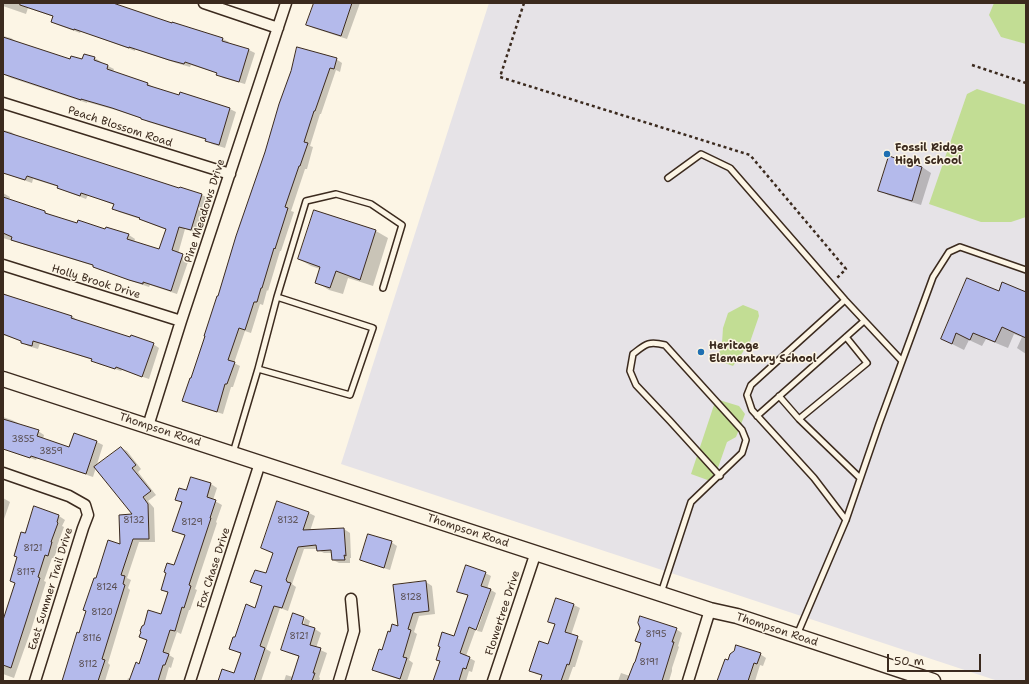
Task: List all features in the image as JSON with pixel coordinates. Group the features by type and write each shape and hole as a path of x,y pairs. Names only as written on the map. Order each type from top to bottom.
{"street":[{"path":"204,3 278,28"},
{"name":"Pine Meadows Drive","path":"148,426 286,3"},
{"name":"Peach Blossom Road","path":"3,103 230,174"},
{"name":"Holly Brook Drive","path":"3,265 181,321"},
{"name":"Thompson Road","path":"3,379 710,610 737,616 933,681"},
{"name":"Fox Chase Drive","path":"190,681 260,463"},
{"name":"East Summer Trail Drive","path":"3,473 69,496 85,505 88,515 35,681"},
{"name":"Flowertree Drive","path":"494,681 536,552"},
{"path":"339,681 354,632 351,599"},
{"path":"688,681 710,610"}],"lane":[{"path":"668,178 701,154 730,168 845,300 902,361"},
{"path":"233,454 306,200 336,194 371,204 402,225 383,288"},
{"path":"796,636 846,520 879,424 933,277 949,252 960,247 1026,270"},
{"path":"258,369 350,395 373,328 277,297"},
{"path":"845,300 750,385 747,395 752,410 814,478 846,520"},
{"path":"757,416 864,320"},
{"path":"799,419 867,363 846,337"},
{"path":"661,593 691,502 720,476 742,453 746,440 742,430 665,345 657,343 645,344 633,354 630,371 636,385 720,476"},
{"path":"778,396 799,419 860,478"}],"path":[{"path":"524,3 500,77 750,155 846,269 831,284"},
{"path":"972,65 1026,83"}],"shaded area":[{"name":"Heritage Elementary School","path":"489,3 1026,3 1026,681 998,681 341,464"}],"green space":[{"path":"994,3 1026,3 1026,44 1001,37 989,15"},
{"path":"977,89 1026,105 1026,217 1011,222 981,222 929,204 967,94"},
{"path":"743,305 758,311 759,316 750,342 733,366 717,360 722,343 723,328 728,313"},
{"path":"716,399 739,406 745,414 736,437 727,442 713,482 691,474"}],"building":[{"path":"21,3 113,3 223,38 222,41 249,49 239,82 216,75 217,73 185,62 184,64 169,60 51,22 53,16 20,5"},
{"path":"314,3 352,3 341,36 306,25"},
{"path":"3,37 70,59 71,56 82,59 84,54 95,57 94,60 108,65 107,69 148,83 147,85 179,95 180,92 230,108 219,145 205,141 206,139 141,119 112,108 81,100 3,74"},
{"path":"297,47 337,58 334,69 330,68 314,111 304,142 308,143 285,207 288,208 257,302 254,302 245,330 239,328 228,360 235,362 227,384 225,384 217,412 182,401 205,336 236,236 265,152 279,104 291,71"},
{"path":"3,131 179,188 180,187 202,194 191,230 179,227 172,250 183,254 171,291 143,282 143,284 129,280 93,267 93,265 11,240 12,237 3,233 3,197 77,223 78,220 105,229 106,227 129,234 127,239 159,249 166,229 139,219 140,218 112,209 114,204 81,193 80,196 57,188 58,186 27,176 25,180 3,173"},
{"path":"889,156 922,167 912,201 878,191"},
{"path":"314,210 376,230 360,280 336,271 330,288 315,283 320,267 298,259"},
{"path":"967,278 999,291 1002,282 1026,292 1026,338 1002,327 995,342 973,333 970,340 956,333 952,344 941,339"},
{"path":"3,294 72,316 71,318 154,343 142,377 116,367 115,369 91,361 92,359 33,341 32,346 21,343 21,341 3,334"},
{"path":"3,419 39,430 37,436 69,447 74,433 97,441 86,474 31,456 30,458 3,449"},
{"path":"121,447 136,465 132,468 151,491 143,497 148,504 149,539 133,539 121,575 125,576 123,584 125,585 102,659 105,660 98,681 62,681 77,632 79,633 86,611 83,610 94,578 96,578 108,540 120,544 119,515 132,514 94,467"},
{"path":"191,477 211,483 207,497 216,500 189,585 191,586 184,608 182,607 175,631 170,630 163,652 169,654 165,665 163,665 158,681 129,681 136,662 139,664 147,640 139,637 148,610 161,614 168,592 161,590 166,573 164,572 167,563 174,565 185,535 172,531 182,502 175,500 179,488 186,490"},
{"path":"277,501 309,512 303,530 344,528 345,560 332,560 331,550 317,551 316,545 298,547 286,580 287,582 291,583 282,608 274,606 260,646 265,648 254,681 218,681 222,669 234,673 241,653 229,649 233,637 235,637 246,604 255,608 262,586 250,582 255,570 266,573 273,553 261,548"},
{"path":"34,506 59,515 58,523 48,556 45,555 38,577 40,578 11,668 3,665 3,620 15,583 10,581 17,557 14,556 21,532 25,533"},
{"path":"368,534 392,541 384,568 360,560"},
{"path":"466,565 486,572 481,586 491,589 476,630 469,627 460,653 470,657 466,669 463,668 459,681 433,681 440,661 436,660 442,632 454,636 468,595 457,592"},
{"path":"426,581 429,611 413,613 408,629 411,630 403,657 407,658 400,679 372,670 379,649 382,650 388,631 390,632 392,624 398,626 393,585"},
{"path":"556,598 574,604 565,632 578,636 569,665 567,664 561,681 540,681 542,675 529,671 539,641 548,644 555,624 548,622"},
{"path":"293,613 304,617 302,624 315,628 310,645 321,648 312,681 291,681 299,656 281,650"},
{"path":"640,616 677,628 662,681 627,681 641,643 635,641 640,628 638,623"},
{"path":"736,645 761,653 757,664 754,663 748,681 717,681 725,659 728,660"}],"place":[{"name":"Fossil Ridge High School","path":"887,154"},
{"name":"Heritage Elementary School","path":"701,352"}]}
